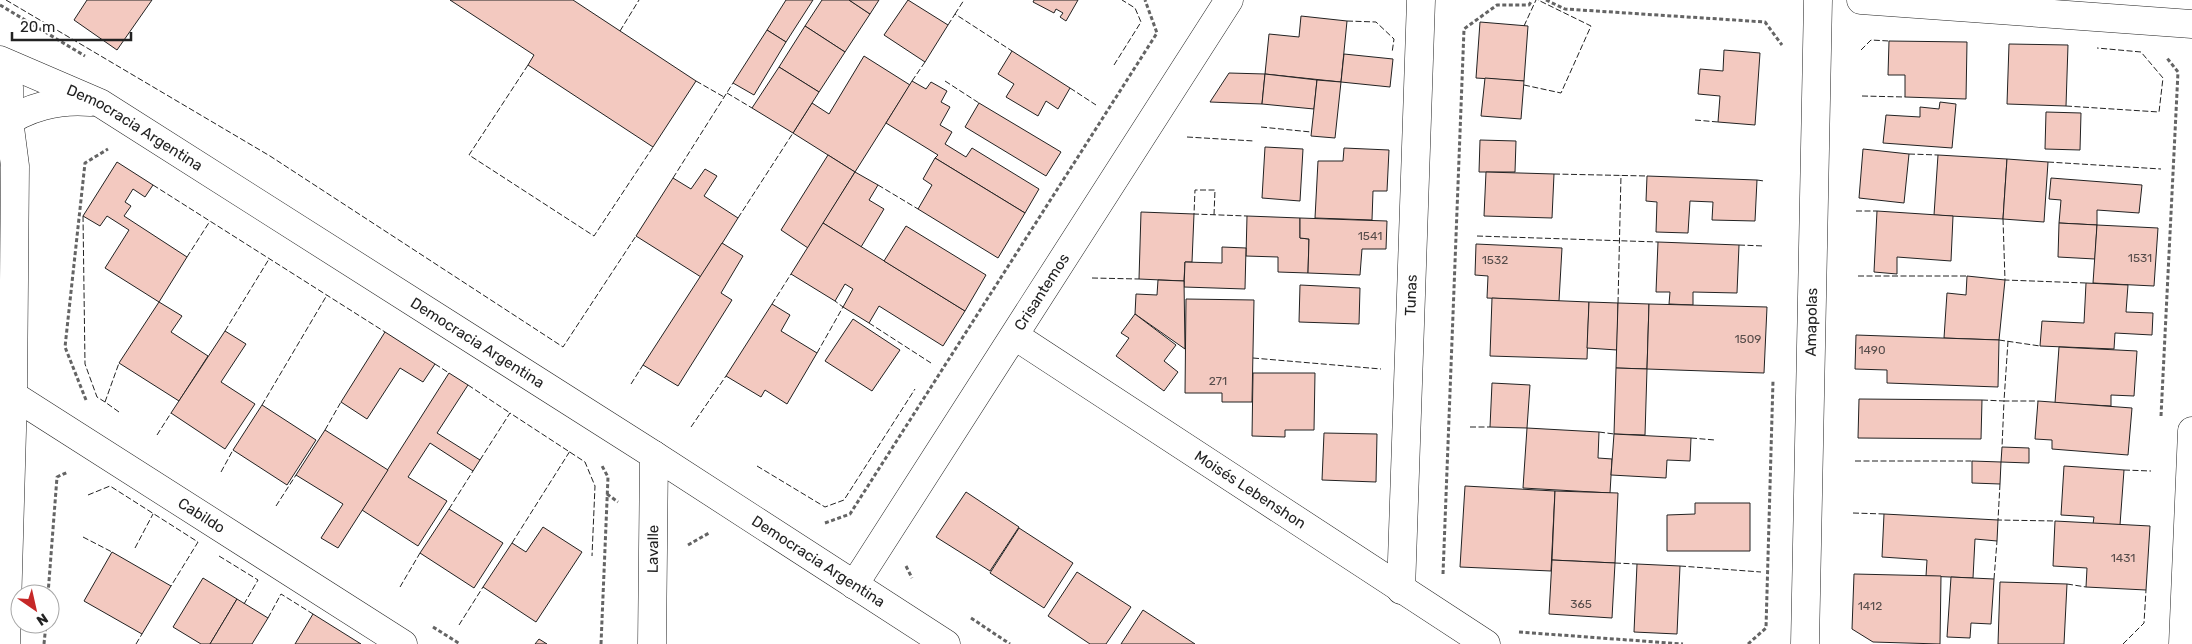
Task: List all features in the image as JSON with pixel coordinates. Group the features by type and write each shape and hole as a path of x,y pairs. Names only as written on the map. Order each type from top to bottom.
{"street":[{"name":"Tunas","path":"1401,590 1421,0"},
{"name":"Amapolas","path":"1805,644 1818,0"},
{"path":"1861,0 2192,24"},
{"name":"Crisantemos","path":"854,585 1228,2"},
{"name":"Democracia Argentina","path":"0,60 100,103 654,455 946,644"},
{"path":"0,68 9,87 4,124 15,166 6,391 6,644"},
{"path":"4,124 46,105 68,100 100,103"},
{"name":"Moisés Lebenshon","path":"1015,336 1486,644"},
{"name":"Cabildo","path":"6,391 403,644"},
{"path":"2184,644 2192,431"},
{"name":"Lavalle","path":"652,644 654,455"}],"path":[{"path":"822,524 850,514 1157,33 1145,0"},
{"path":"1447,581 1442,573 1464,29 1497,5 1529,5 1532,0"},
{"path":"1546,0 1565,9 1765,22 1782,45 1782,55"},
{"path":"0,5 93,61"},
{"path":"2160,420 2178,72 2162,51"},
{"path":"88,405 64,347 85,163 109,148"},
{"path":"1748,644 1766,628 1773,371"},
{"path":"600,461 608,477 601,644"},
{"path":"49,584 57,477"},
{"path":"684,548 715,529"},
{"path":"904,560 910,577 919,583"},
{"path":"965,613 1010,644"},
{"path":"426,623 460,644"},
{"path":"1516,632 1683,644"}],"building":[{"path":"87,0 152,0 117,50 74,20"},
{"path":"450,0 573,0 696,81 653,147 528,65 534,55"},
{"path":"786,0 813,0 786,42 767,30"},
{"path":"822,0 849,0 870,14 845,52 805,26"},
{"path":"849,0 879,0 870,14"},
{"path":"908,0 948,25 925,62 884,35"},
{"path":"1034,0 1078,0 1066,21 1060,17 1063,13 1056,9 1054,13 1033,2"},
{"path":"1301,16 1347,21 1341,82 1265,74 1269,34 1299,37"},
{"path":"1480,22 1528,26 1524,81 1476,78"},
{"path":"805,26 845,52 819,92 779,67"},
{"path":"767,30 786,42 754,95 733,83"},
{"path":"1889,41 1967,42 1966,99 1905,97 1905,75 1888,75"},
{"path":"2009,44 2068,45 2066,106 2007,104"},
{"path":"1724,50 1760,53 1755,125 1718,122 1720,96 1698,94 1700,69 1723,71"},
{"path":"1012,51 1070,88 1058,109 1046,101 1038,116 1006,97 1014,84 998,74"},
{"path":"1344,54 1393,59 1390,87 1341,82"},
{"path":"864,56 910,85 855,172 793,133 812,103 829,114"},
{"path":"779,67 819,92 793,133 752,108"},
{"path":"1229,73 1265,74 1262,104 1210,102"},
{"path":"1265,74 1317,80 1314,109 1262,104"},
{"path":"1485,78 1524,81 1521,119 1481,116"},
{"path":"1317,80 1341,82 1335,138 1311,136"},
{"path":"912,81 926,89 931,82 947,91 941,102 950,107 940,125 952,132 945,144 966,157 972,148 1039,189 1025,213 935,158 938,155 886,123"},
{"path":"1940,102 1956,104 1952,148 1883,143 1886,115 1920,117 1920,107 1939,109"},
{"path":"979,103 1061,152 1046,176 965,127"},
{"path":"2046,112 2081,113 2080,150 2045,149"},
{"path":"1480,140 1516,141 1515,172 1479,172"},
{"path":"1265,147 1303,149 1300,201 1262,198"},
{"path":"1344,148 1389,150 1387,191 1373,191 1372,220 1315,218 1318,161 1343,161"},
{"path":"1863,149 1909,154 1904,203 1859,198"},
{"path":"828,155 855,172 808,248 781,230"},
{"path":"1938,155 2007,159 2003,219 1934,215"},
{"path":"935,158 1025,213 998,258 918,209 932,185 923,179"},
{"path":"2007,159 2048,162 2044,222 2003,219"},
{"path":"117,162 153,185 145,197 133,189 125,202 131,206 124,216 187,257 159,302 105,268 129,230 107,216 100,226 83,216"},
{"path":"705,169 717,176 704,196 738,218 701,277 636,236 673,178 691,189"},
{"path":"855,172 878,185 869,200 884,209 861,247 823,223"},
{"path":"1486,172 1554,174 1552,218 1484,216"},
{"path":"1647,176 1757,180 1755,221 1712,220 1713,202 1690,201 1688,233 1656,232 1657,202 1646,201"},
{"path":"2051,178 2142,185 2139,213 2097,210 2097,225 2059,223 2061,200 2049,199"},
{"path":"1877,211 1953,216 1951,261 1897,257 1897,274 1874,272"},
{"path":"1141,212 1194,214 1192,262 1185,262 1184,281 1139,279"},
{"path":"1247,216 1300,218 1300,238 1309,239 1308,273 1278,272 1278,257 1246,256"},
{"path":"1300,218 1387,221 1386,249 1362,249 1360,275 1308,273 1309,239 1300,238"},
{"path":"823,223 965,311 943,346 879,306 869,323 843,307 853,289 845,284 835,301 791,274"},
{"path":"2059,223 2097,225 2095,259 2058,257"},
{"path":"2097,225 2158,228 2154,286 2093,283"},
{"path":"906,226 986,275 965,311 884,261"},
{"path":"1658,242 1739,245 1737,293 1693,292 1693,305 1669,304 1670,292 1656,292"},
{"path":"722,243 743,256 721,293 732,300 678,386 643,365"},
{"path":"1476,244 1562,248 1559,301 1487,298 1488,276 1475,275"},
{"path":"1222,247 1246,248 1245,289 1184,287 1185,262 1222,263"},
{"path":"1967,276 2005,280 1999,340 1944,338 1947,293 1966,295"},
{"path":"1158,280 1184,281 1185,349 1135,314 1136,294 1157,295"},
{"path":"2086,283 2128,285 2126,312 2153,313 2152,335 2115,333 2114,349 2040,346 2042,321 2084,323"},
{"path":"1300,285 1360,288 1359,324 1299,322"},
{"path":"1492,298 1589,302 1587,359 1490,356"},
{"path":"1186,299 1254,300 1252,402 1222,402 1222,393 1185,393"},
{"path":"159,302 182,316 171,332 208,356 179,401 119,363"},
{"path":"1589,302 1618,303 1617,350 1587,348"},
{"path":"1618,303 1649,304 1647,369 1616,368"},
{"path":"772,304 790,315 781,331 817,353 787,404 765,390 761,397 726,376"},
{"path":"1649,304 1767,307 1764,373 1647,369"},
{"path":"1135,314 1176,345 1164,361 1178,372 1164,391 1116,356 1129,338 1121,333"},
{"path":"853,319 900,350 872,391 825,361"},
{"path":"225,331 246,344 221,382 255,404 225,449 171,413"},
{"path":"385,332 435,364 423,382 400,368 367,419 341,402"},
{"path":"1856,335 1999,340 1998,387 1887,383 1887,370 1855,369"},
{"path":"2059,347 2137,351 2134,396 2111,395 2111,406 2055,403"},
{"path":"1616,368 1647,369 1645,435 1614,434"},
{"path":"449,373 468,385 437,433 480,460 473,471 430,443 408,477 447,501 418,546 362,510"},
{"path":"1253,373 1315,373 1314,430 1285,430 1285,437 1252,436"},
{"path":"1492,383 1530,385 1527,428 1490,427"},
{"path":"1859,399 1982,400 1981,439 1858,438"},
{"path":"2038,401 2132,408 2128,455 2052,449 2052,440 2035,439"},
{"path":"262,405 316,440 287,485 233,450"},
{"path":"1527,428 1599,432 1598,458 1612,459 1610,493 1523,488"},
{"path":"325,430 388,470 338,548 321,538 343,504 296,475"},
{"path":"1324,433 1377,434 1376,482 1322,480"},
{"path":"1614,434 1691,438 1690,461 1667,460 1666,478 1611,475"},
{"path":"2002,447 2029,448 2029,463 2001,462"},
{"path":"1972,461 2001,462 2000,484 1972,483"},
{"path":"2064,466 2124,470 2120,525 2093,524 2094,517 2061,515"},
{"path":"1465,486 1555,491 1551,571 1460,567"},
{"path":"1555,491 1618,493 1615,563 1552,560"},
{"path":"966,492 1019,527 990,571 936,537"},
{"path":"1695,503 1750,503 1750,551 1667,551 1667,515 1695,514"},
{"path":"449,509 503,543 474,588 420,553"},
{"path":"1884,514 1998,520 1997,541 1975,539 1973,578 1926,576 1927,560 1882,557"},
{"path":"2055,521 2150,526 2146,590 2086,587 2087,568 2053,566"},
{"path":"543,527 582,552 536,622 483,587 512,543 526,552"},
{"path":"1019,528 1073,563 1044,608 990,573"},
{"path":"112,552 171,586 142,634 84,601"},
{"path":"1552,560 1615,563 1612,618 1549,614"},
{"path":"1637,564 1680,566 1677,634 1634,632"},
{"path":"1077,572 1131,607 1106,644 1090,644 1048,616"},
{"path":"1854,574 1941,576 1940,644 1873,642 1852,629"},
{"path":"1951,577 1994,579 1991,624 1971,623 1970,638 1947,637"},
{"path":"203,578 237,599 210,644 201,644 173,627"},
{"path":"2000,582 2067,584 2064,644 1998,644"},
{"path":"237,599 268,618 252,644 210,644"},
{"path":"1143,610 1195,644 1121,644"},
{"path":"313,614 361,644 295,644"},
{"path":"539,639 547,644 535,644"}],"fence":[{"path":"6,0 270,156 563,347 636,236"},
{"path":"620,31 639,0"},
{"path":"955,14 964,0"},
{"path":"1114,65 1141,22 1135,8 1122,0"},
{"path":"1524,26 1536,0"},
{"path":"1524,85 1561,93 1591,26 1538,0"},
{"path":"948,25 955,14 1012,51"},
{"path":"1347,21 1376,22 1394,39 1392,53"},
{"path":"1861,50 1871,40 1889,41"},
{"path":"2066,106 2159,112 2163,78 2141,52 2097,48"},
{"path":"912,81 925,62"},
{"path":"528,65 469,155 594,236 653,147"},
{"path":"696,81 724,97"},
{"path":"945,81 979,103"},
{"path":"673,178 733,83"},
{"path":"1070,88 1096,105"},
{"path":"727,93 752,108"},
{"path":"1862,96 1905,97"},
{"path":"1695,120 1718,122"},
{"path":"1261,127 1311,132"},
{"path":"738,218 793,133"},
{"path":"1187,137 1254,141"},
{"path":"1909,154 1938,155"},
{"path":"2048,162 2161,169"},
{"path":"1554,174 1647,176"},
{"path":"1618,303 1621,175"},
{"path":"1757,180 1764,181"},
{"path":"153,185 385,332"},
{"path":"878,185 918,209"},
{"path":"1214,215 1215,190 1195,190 1194,214 1247,216"},
{"path":"1856,211 1877,211"},
{"path":"83,216 85,364 97,397 105,402"},
{"path":"2003,219 2005,280 2086,283"},
{"path":"187,257 210,221"},
{"path":"1477,236 1658,242"},
{"path":"1739,245 1764,246"},
{"path":"225,331 269,259"},
{"path":"772,304 791,274"},
{"path":"1858,276 1967,276"},
{"path":"1092,278 1139,279"},
{"path":"262,405 327,295"},
{"path":"817,353 843,307 835,301"},
{"path":"869,323 931,363"},
{"path":"1999,340 2040,346"},
{"path":"2008,341 2004,401 2038,401"},
{"path":"1253,358 1381,369"},
{"path":"119,363 105,402 119,412"},
{"path":"435,364 449,373"},
{"path":"631,384 643,365"},
{"path":"691,427 726,376"},
{"path":"468,385 510,413"},
{"path":"757,466 825,507 844,500 915,389"},
{"path":"1982,400 2004,401 2002,447"},
{"path":"325,430 341,402"},
{"path":"157,435 171,413"},
{"path":"480,460 510,413 585,462 595,486 592,556"},
{"path":"1470,427 1490,427"},
{"path":"1599,432 1614,434"},
{"path":"1691,438 1715,440"},
{"path":"221,472 233,450"},
{"path":"512,543 570,451"},
{"path":"1855,461 1972,461"},
{"path":"2124,470 2151,471"},
{"path":"449,509 473,471"},
{"path":"276,506 296,475"},
{"path":"2000,484 1998,520 2055,521"},
{"path":"88,495 110,486 198,542 171,586"},
{"path":"1853,513 1884,514"},
{"path":"135,548 153,514"},
{"path":"83,537 112,552"},
{"path":"1994,579 1997,541"},
{"path":"400,587 420,553"},
{"path":"219,556 258,580 244,604"},
{"path":"1615,563 1637,564"},
{"path":"1680,566 1761,572"},
{"path":"2067,584 2086,587"},
{"path":"459,625 483,587"},
{"path":"2123,644 2144,623 2146,590"},
{"path":"268,618 281,594 313,614"},
{"path":"136,644 142,634"}]}
